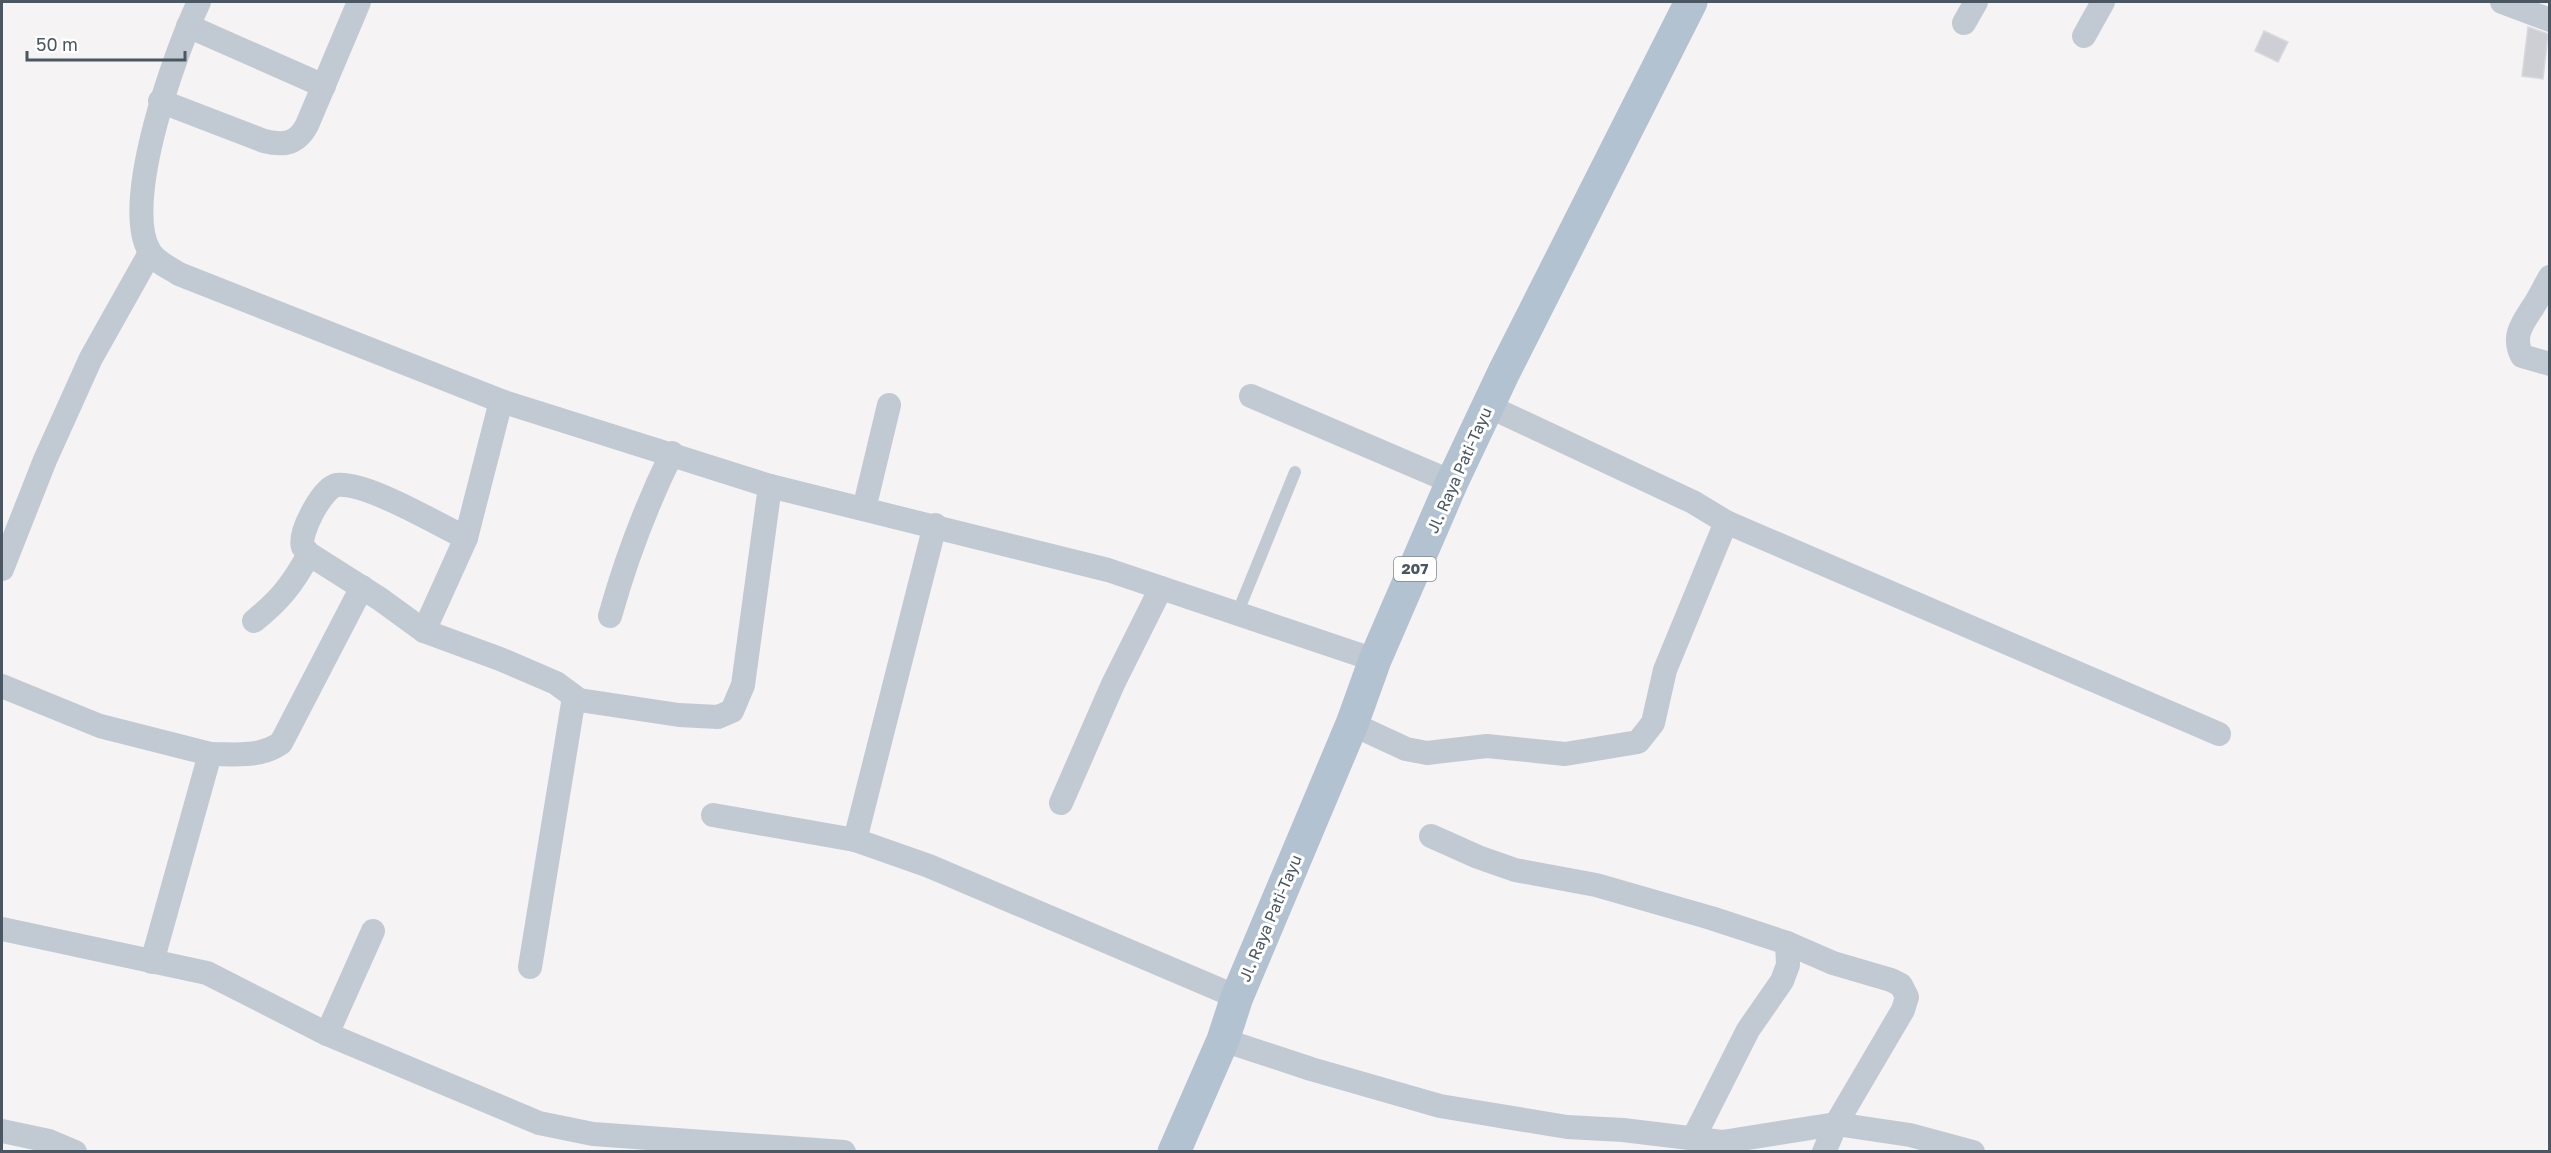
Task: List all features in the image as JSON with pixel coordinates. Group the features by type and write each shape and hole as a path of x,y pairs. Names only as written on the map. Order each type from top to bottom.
{"main road":[{"name":"Jl. Raya Pati-Tayu","path":"1174,1152 1223,1040 1237,997 1352,724 1375,660 1452,482 1691,2"}],"street":[{"path":"199,2 160,101 142,201 144,238 150,253 179,274 501,401 672,453 770,486 935,525 1108,570 1375,660"},
{"path":"160,101 264,141 277,144 291,143 301,136 359,2"},
{"path":"2084,36 2103,2"},
{"path":"2503,2 2550,20"},
{"path":"188,26 324,86"},
{"path":"2,568 45,460 91,358 150,253"},
{"path":"2550,277 2520,326 2518,336 2518,348 2522,356 2550,364"},
{"path":"1251,396 1452,482"},
{"path":"424,631 466,538 501,401"},
{"path":"864,509 888,405"},
{"path":"1488,406 1693,502 1726,522 2219,734"},
{"path":"610,616 635,534 672,453"},
{"path":"466,538 367,490 348,485 337,486 326,491 304,530 303,547 309,554 362,587 424,631 500,659 556,683 574,697 679,715 718,717 732,711 743,685 770,486"},
{"path":"1352,724 1406,749 1427,753 1487,746 1565,754 1638,742 1653,723 1665,670 1726,522"},
{"path":"855,840 935,525"},
{"path":"254,621 285,595 309,554"},
{"path":"2,686 100,726 210,754 242,755 268,752 281,743 362,587"},
{"path":"1061,803 1113,684 1161,588"},
{"path":"530,967 574,697"},
{"path":"152,962 210,754"},
{"path":"713,814 855,840 929,866 1237,997"},
{"path":"1431,836 1478,857 1515,870 1596,885 1711,918 1787,943 1833,963 1891,980 1900,985 1908,997 1903,1010 1836,1124 1824,1152"},
{"path":"2,929 207,973 327,1034 539,1123 573,1142 716,1148 749,1144 844,1152"},
{"path":"327,1034 373,931"},
{"path":"1693,1139 1748,1030 1782,981 1788,965 1787,943"},
{"path":"1223,1040 1311,1069 1440,1106 1567,1127 1623,1130 1722,1142 1836,1124 1910,1134 1973,1152"},
{"path":"2,1131 49,1141 75,1152"}],"lane":[{"path":"1237,614 1295,472"}],"building":[{"path":"2528,27 2548,34 2543,79 2522,76"},
{"path":"2264,31 2288,42 2278,62 2255,51"}]}
